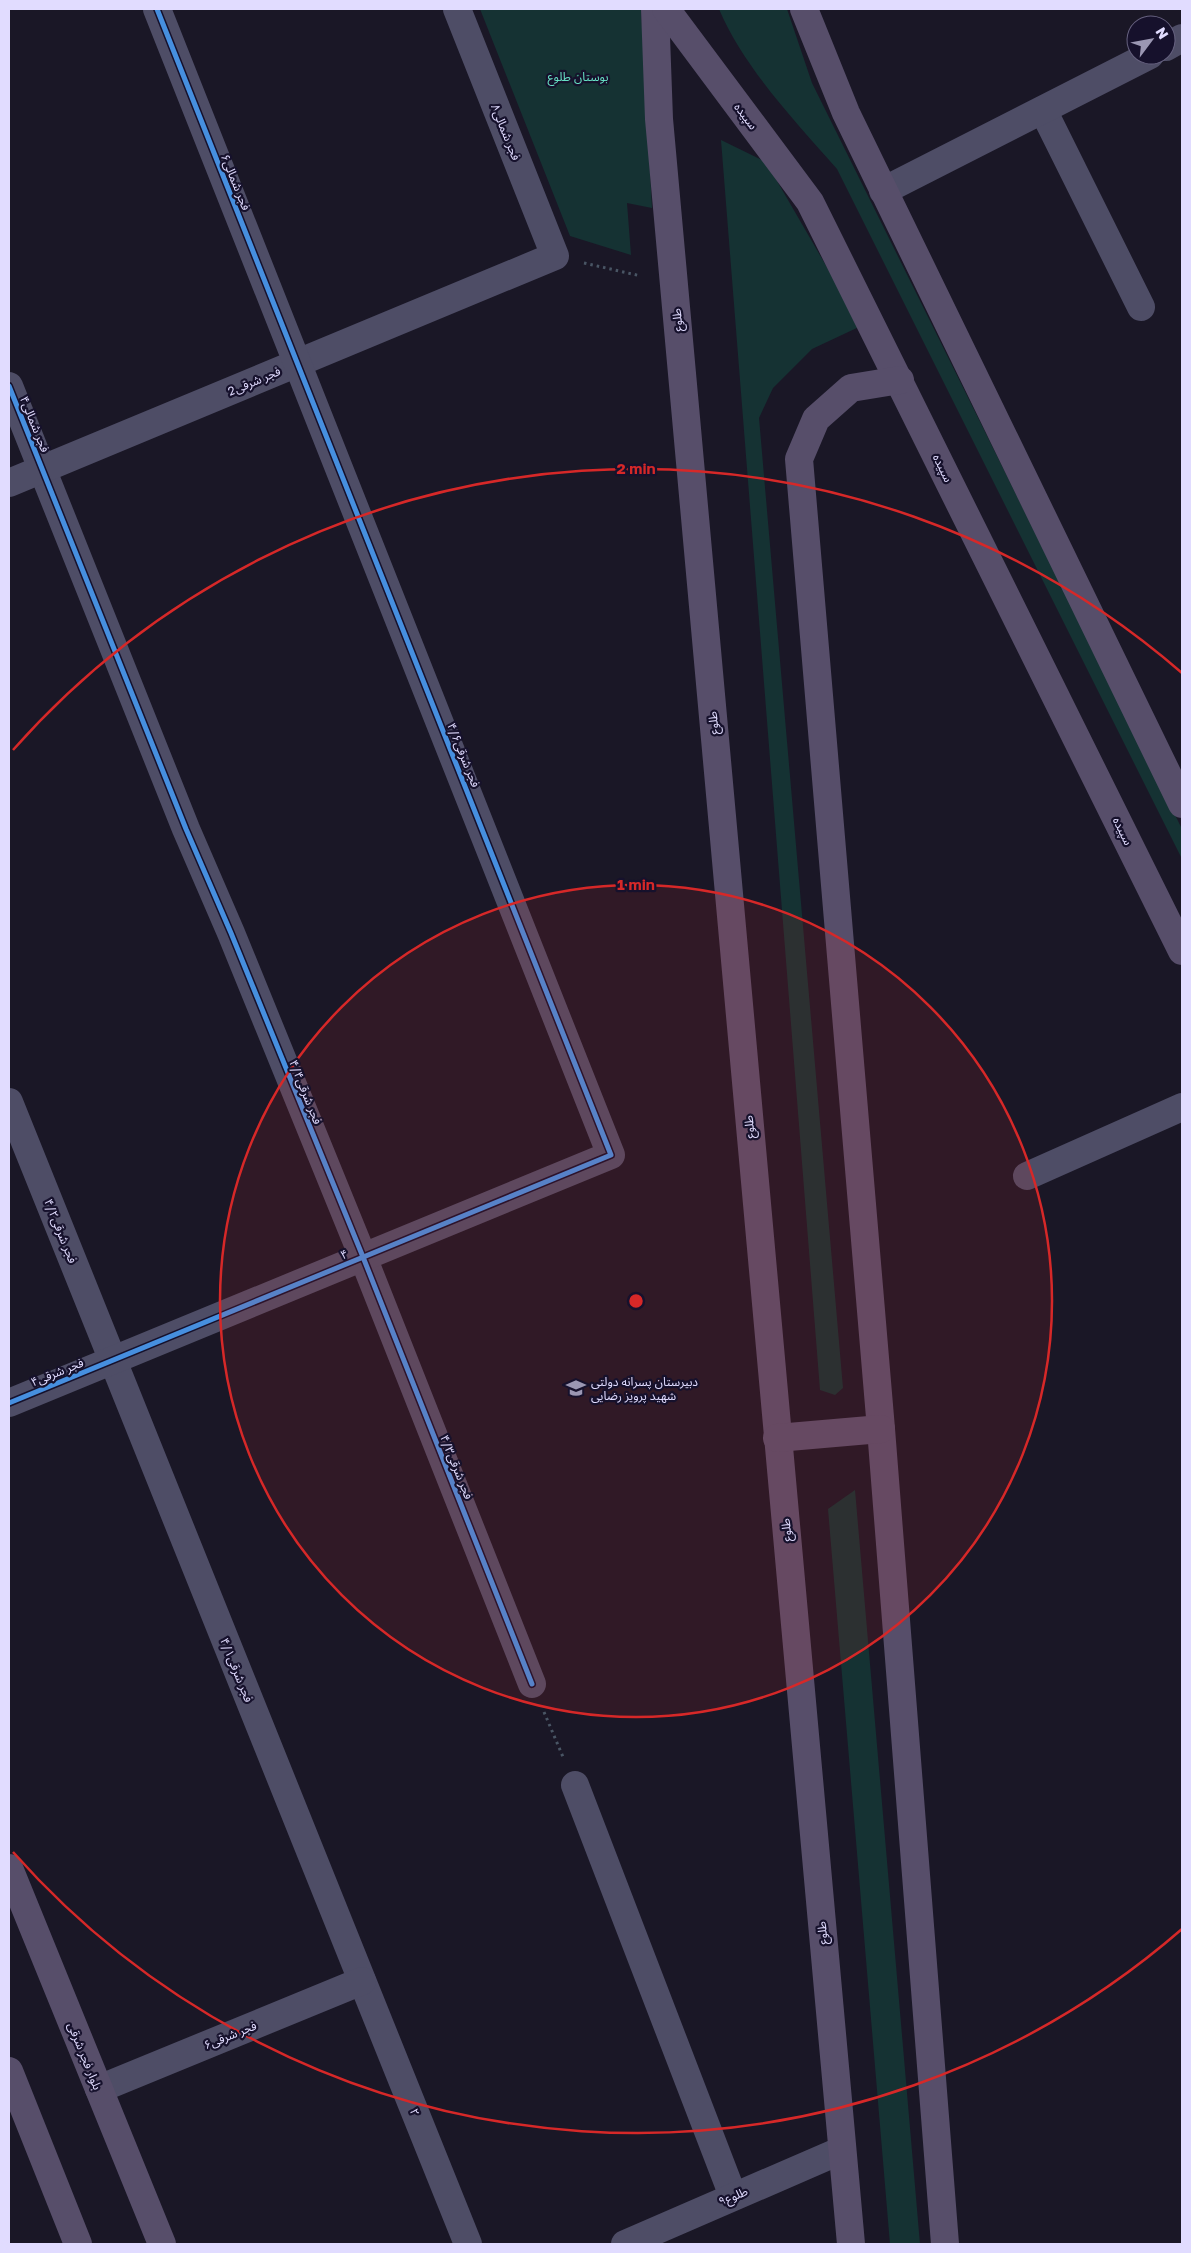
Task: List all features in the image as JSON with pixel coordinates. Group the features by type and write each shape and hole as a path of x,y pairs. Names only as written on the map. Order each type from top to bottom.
{"main road":[{"name":"طلوع","path":"656,9 659,119 851,2244"},
{"name":"سپیده","path":"666,9 810,202 1182,951"},
{"path":"804,9 846,113 1182,804"},
{"path":"900,380 851,388 816,418 799,459 881,1429 945,2244"},
{"path":"777,1438 881,1429"},
{"name":"بلوار فجر شرقی","path":"9,1868 162,2244"},
{"path":"9,2071 78,2244"}],"street":[{"name":"فجر شمالی۶","path":"157,9 298,363"},
{"name":"فجر شمالی۸","path":"457,9 555,256"},
{"path":"884,191 1131,65"},
{"path":"1043,110 1141,307"},
{"name":"2فجر شرقی","path":"9,483 555,256"},
{"name":"فجر شرقی۴/۶","path":"298,363 612,1155"},
{"name":"فجر شمالی۴","path":"9,386 186,829 231,933"},
{"name":"فجر شرقی۴/۴","path":"231,933 363,1257"},
{"name":"فجر شرقی۴/۲","path":"9,1102 112,1360"},
{"path":"1027,1176 1182,1107"},
{"name":"۴","path":"112,1360 612,1155"},
{"name":"فجر شرقی۴/۳","path":"363,1257 532,1684"},
{"name":"فجر شرقی۴","path":"9,1403 112,1360"},
{"name":"فجر شرقی۴/۱","path":"112,1360 362,1981"},
{"path":"575,1785 733,2196"},
{"name":"فجر شرقی۶","path":"99,2089 362,1981"},
{"name":"۲","path":"362,1981 468,2244"},
{"name":"طلوع۹","path":"625,2244 842,2150"}],"path":[{"path":"555,256 674,283"},
{"path":"532,1684 575,1785"}],"green space":[{"name":"بوستان طلوع","path":"480,9 641,9 652,208 627,203 631,255 570,236"},
{"path":"719,9 787,9 812,83 1182,829 1182,859 837,169 756,73 742,52"},
{"path":"721,140 766,162 861,326 812,349 773,388 759,418 843,1388 835,1395 820,1390"},
{"path":"855,1490 920,2244 890,2244 828,1509"}],"cycle path":[{"path":"9,1403 611,1155 157,9"},
{"path":"9,386 186,829 231,933 363,1257 532,1684"}],"place":[{"name":"دبیرستان پسرانه دولتی شهید پرویز رضایی","path":"576,1388"}]}
